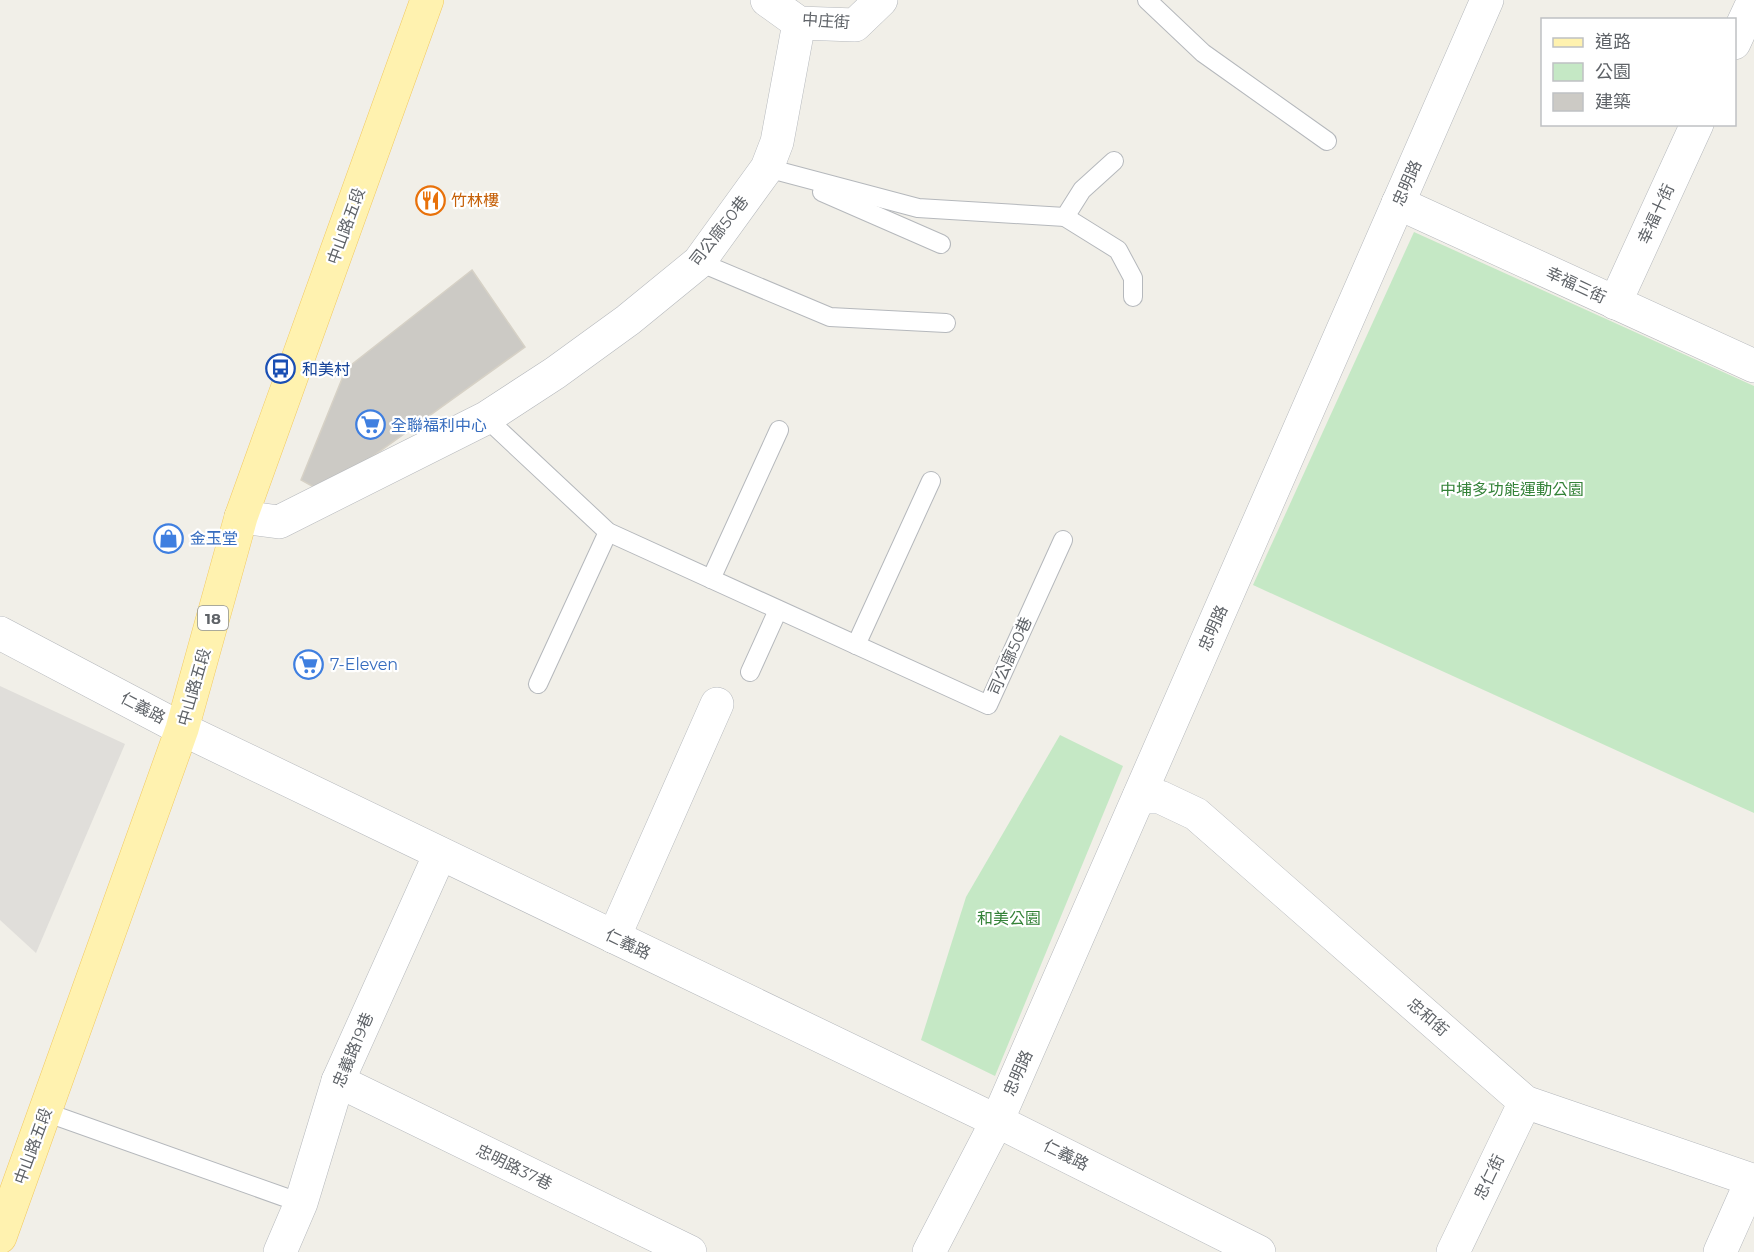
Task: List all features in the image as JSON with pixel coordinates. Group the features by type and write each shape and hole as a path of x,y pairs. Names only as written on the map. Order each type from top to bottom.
{"main road":[{"name":"中山路五段","path":"0,1237 182,729 241,517 427,0"}],"street":[{"name":"中庄街","path":"767,0 799,22 855,25 881,0"},
{"name":"忠明路","path":"929,1252 997,1120 1487,0"},
{"path":"1736,39 1754,0"},
{"name":"司公廍50巷","path":"241,517 279,522 486,418 555,373 619,327 699,262 767,168 777,142 799,22"},
{"name":"幸福十街","path":"1615,303 1696,126"},
{"name":"幸福三街","path":"1398,203 1754,366"},
{"name":"仁義路","path":"0,633 182,729 997,1120 1259,1252"},
{"path":"614,937 717,704"},
{"name":"忠和街","path":"1139,797 1160,797 1196,814 1525,1102 1752,1180 1720,1252"},
{"name":"忠義路19巷","path":"280,1252 302,1203 338,1081 440,854"},
{"name":"忠明路37巷","path":"338,1081 690,1252"},
{"name":"忠仁街","path":"1453,1252 1525,1102"}],"lane":[{"path":"1147,0 1203,53 1328,141"},
{"path":"1065,217 1082,190 1114,161"},
{"path":"767,168 918,208 1065,217 1118,250 1133,278 1133,297"},
{"path":"767,168 941,244"},
{"path":"699,262 830,317 946,323"},
{"name":"司公廍50巷","path":"486,418 608,532 988,705 1063,540"},
{"path":"711,579 779,430"},
{"path":"856,645 931,481"},
{"path":"538,684 608,532"},
{"path":"750,672 778,610"},
{"path":"45,1112 302,1203"}],"shaded area":[{"path":"0,686 125,744 36,953 0,920"}],"green space":[{"name":"中埔多功能運動公園","path":"1414,232 1754,386 1754,813 1253,585"},
{"name":"和美公園","path":"1060,735 1123,766 995,1076 921,1040 966,897"}],"building":[{"name":"全聯福利中心","path":"472,270 525,347 323,492 301,480 346,369"}],"place":[{"name":"竹林樓","path":"430,200"},
{"name":"和美村","path":"281,369"},
{"name":"全聯福利中心","path":"370,425"},
{"name":"金玉堂","path":"169,538"},
{"name":"7-Eleven","path":"309,664"}]}
